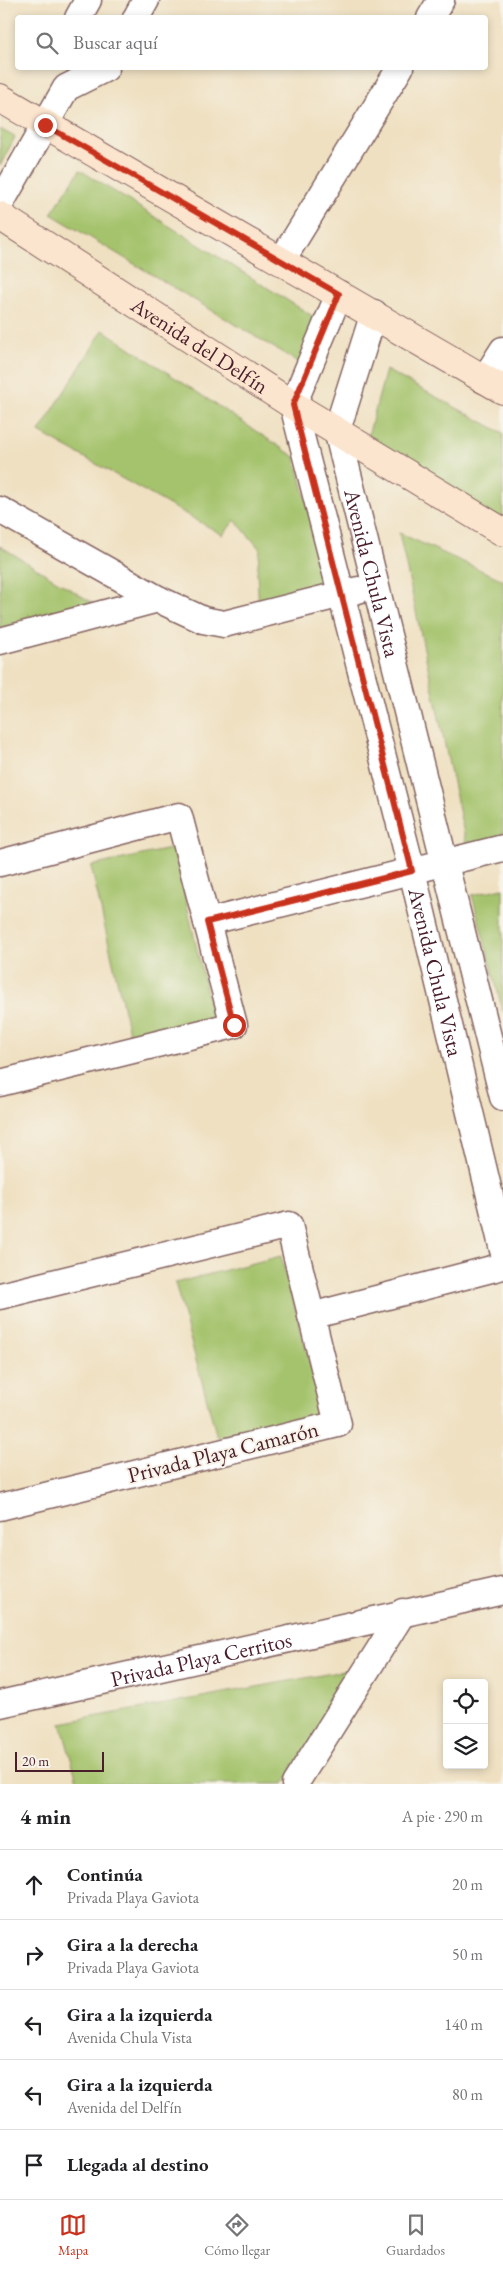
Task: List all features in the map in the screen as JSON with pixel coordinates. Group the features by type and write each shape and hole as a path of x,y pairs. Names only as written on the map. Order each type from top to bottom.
{"street":[{"path":"80,15 88,0"},
{"path":"138,15 146,0"},
{"path":"432,15 441,0"},
{"path":"0,204 45,125 65,78 98,70"},
{"path":"282,260 399,70"},
{"path":"0,98 374,313 494,385 503,350"},
{"name":"Avenida del Delfín","path":"0,216 293,405 503,532"},
{"path":"293,405 339,294"},
{"path":"337,430 374,313"},
{"name":"Avenida Chula Vista","path":"293,405 412,871 503,1250"},
{"name":"Avenida Chula Vista","path":"337,430 503,1097"},
{"path":"0,510 158,598 203,620 224,624 376,586"},
{"path":"0,641 158,598"},
{"path":"0,862 179,816 234,1025 0,1083"},
{"path":"207,922 503,848"},
{"name":"Privada Playa Camarón","path":"0,1296 289,1225 338,1424 0,1507"},
{"path":"311,1316 503,1266"},
{"name":"Privada Playa Cerritos","path":"0,1704 503,1591"},
{"path":"295,1784 403,1612"}],"green space":[{"path":"0,129 15,137 0,166"},
{"path":"80,170 322,322 303,365 51,214"},
{"path":"103,330 295,457 328,582 298,596 259,609 257,572 260,549 235,520 223,535 39,432"},
{"path":"386,370 503,433 503,522 368,436"},
{"path":"399,533 503,580 503,842 468,852"},
{"path":"0,546 93,603 0,628"},
{"path":"174,848 214,1024 131,1041 91,866"},
{"path":"503,888 503,1012 472,895"},
{"path":"281,1256 324,1415 217,1437 175,1283"},
{"path":"354,1669 284,1784 78,1784 61,1723"}],"route":[{"path":"45,125 339,294 293,405 412,871 207,922 234,1025"}]}
